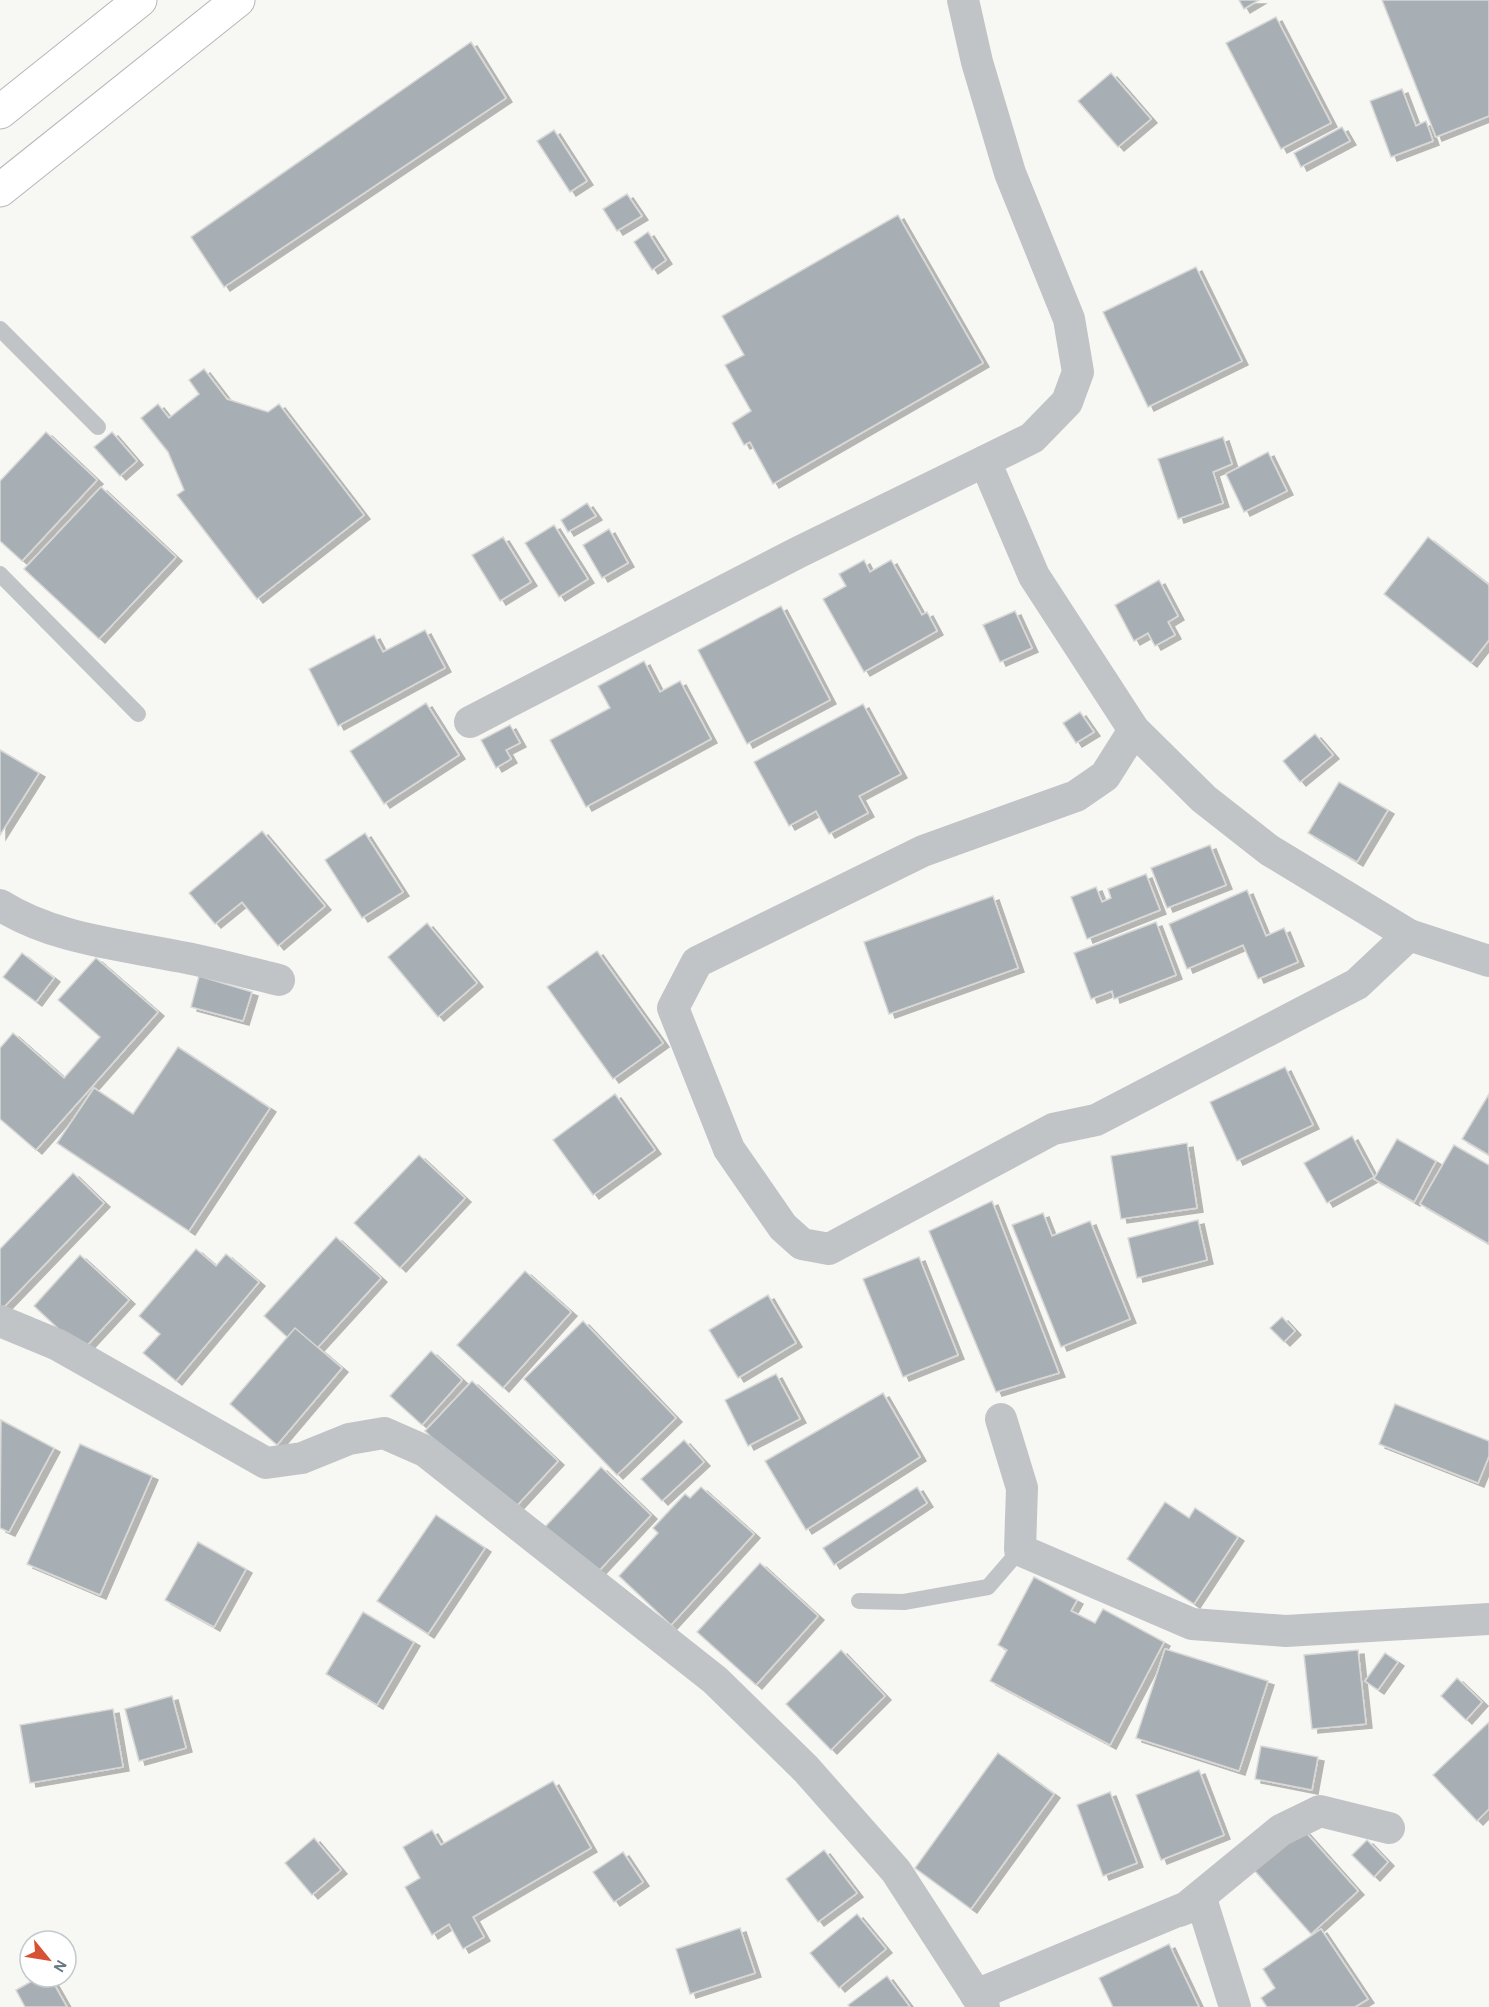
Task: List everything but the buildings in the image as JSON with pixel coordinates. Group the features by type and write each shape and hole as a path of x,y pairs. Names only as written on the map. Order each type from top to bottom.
{"main road":[{"path":"0,112 140,0"},
{"path":"0,190 238,0"}],"street":[{"path":"470,722 799,552 1032,438 1067,402 1078,372 1069,319 1010,173 977,62 963,0"},
{"path":"985,461 1034,576 1134,730 1204,799 1269,850 1408,935 1489,961"},
{"path":"1134,730 1104,776 1076,795 923,851 697,962 673,1008 729,1149 783,1227 802,1244 829,1249 1053,1129 1096,1120 1357,984 1408,935"},
{"path":"0,905 22,919 81,937 189,958 279,980"},
{"path":"0,1321 58,1345 266,1463 302,1458 349,1439 384,1432 425,1451 716,1680 806,1769 896,1871 980,2001"},
{"path":"1001,1419 1022,1488 1020,1550 1192,1624 1286,1631 1489,1618"},
{"path":"980,2001 1187,1907 1281,1830 1320,1811 1389,1828"},
{"path":"980,2001 1202,1902 1234,2007"}],"lane":[{"path":"0,329 98,428"},
{"path":"0,574 138,714"},
{"path":"859,1601 904,1602 988,1587 1020,1550"}]}
